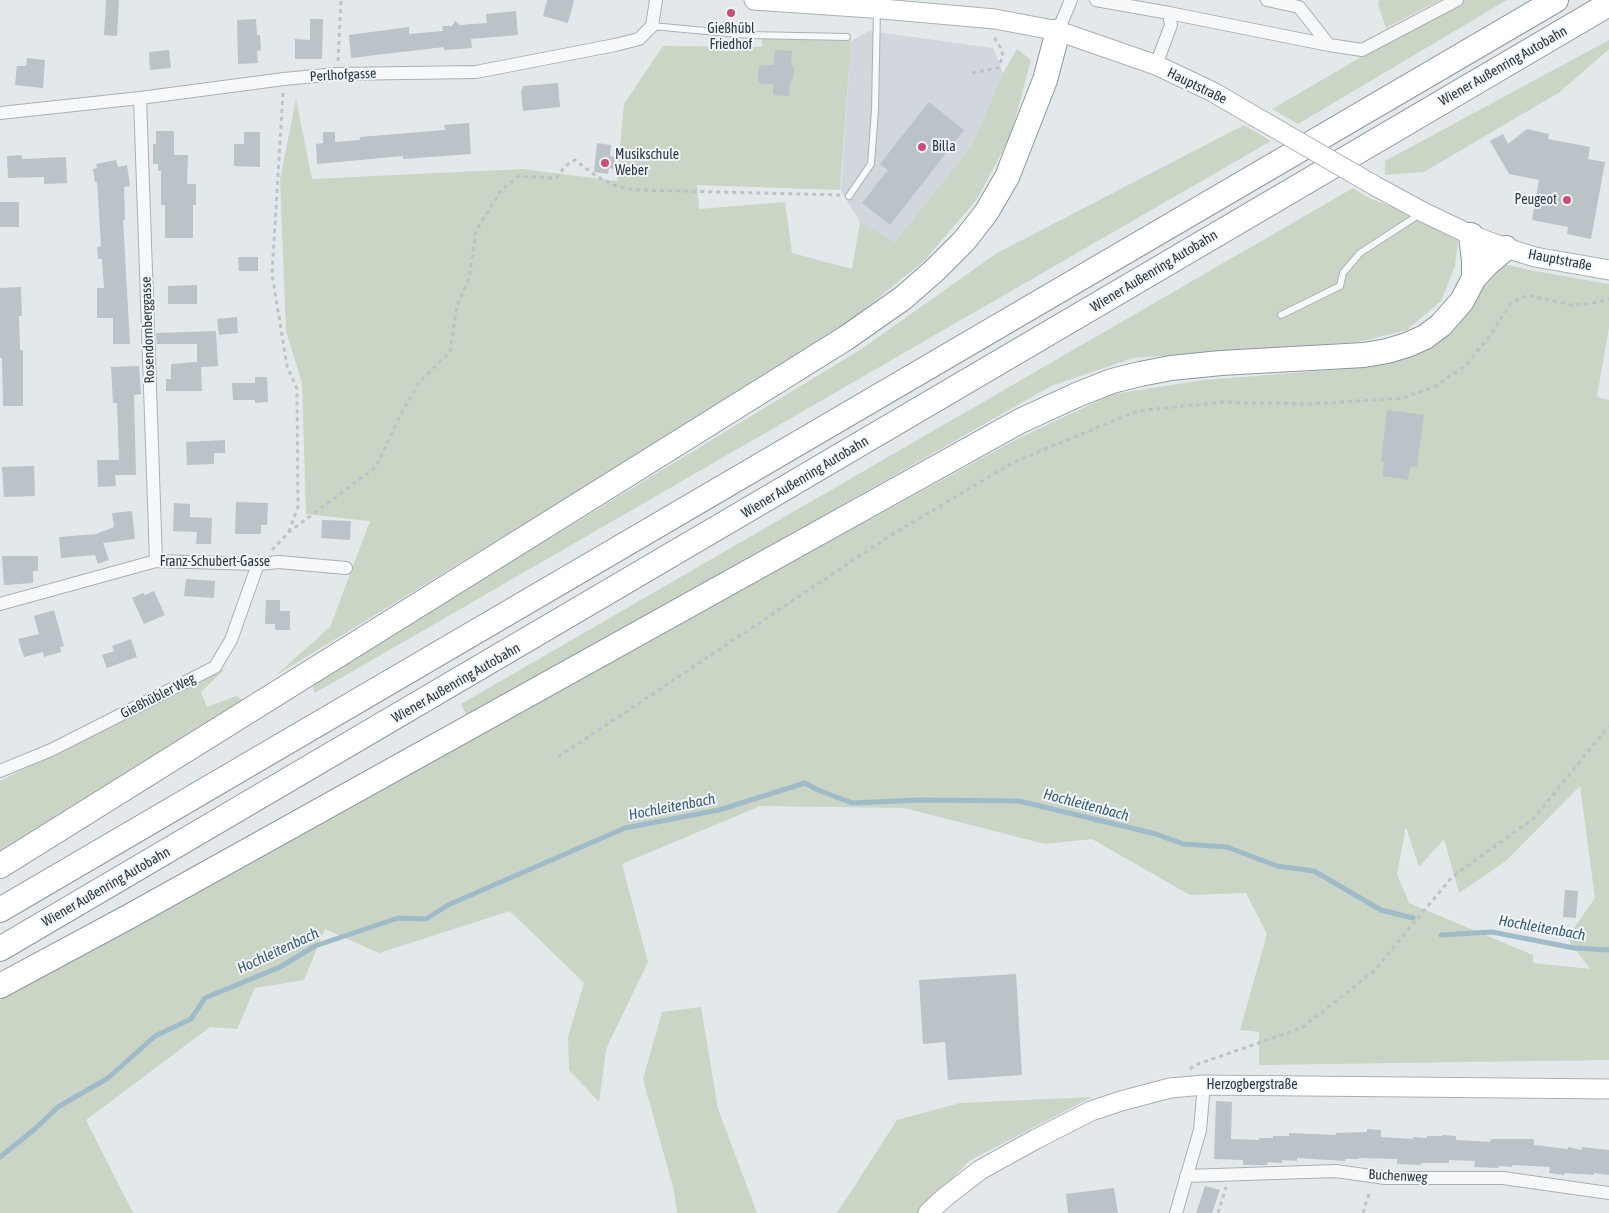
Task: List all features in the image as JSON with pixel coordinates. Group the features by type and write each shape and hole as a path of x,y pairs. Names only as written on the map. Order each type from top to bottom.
{"highway":[{"path":"0,910 1556,0"},
{"name":"Wiener Außenring Autobahn","path":"0,950 1609,4"},
{"path":"0,866 838,344 903,298 936,270 964,241 986,213 1002,184 1028,125 1045,80 1058,32"},
{"path":"1470,235 1474,278"},
{"path":"0,986 130,916 1020,421 1112,381 1140,374 1221,362 1364,355 1407,345 1425,337 1441,325 1462,301 1474,278 1506,248"}],"main road":[{"name":"Hauptstraße","path":"754,0 877,8 995,19 1058,32 1156,65 1213,92 1377,187 1470,235 1506,248 1543,258 1609,270"},
{"name":"Herzogbergstraße","path":"928,1213 980,1170 1036,1139 1091,1111 1130,1098 1170,1088 1204,1084 1609,1089"}],"street":[{"path":"652,26 656,0"},
{"path":"1058,32 1071,0"},
{"path":"1096,0 1362,50 1457,0"},
{"path":"1267,0 1299,7 1329,45"},
{"path":"1156,65 1171,25 1169,13"},
{"name":"Perlhofgasse","path":"0,113 337,74 476,72 639,39 652,26"},
{"name":"Rosendornberggasse","path":"140,98 156,561"},
{"name":"Franz-Schubert-Gasse","path":"0,604 156,561 258,564 279,562 346,568"},
{"name":"Gießhübler Weg","path":"0,770 51,750 215,666 231,640 258,564"},
{"path":"1176,1213 1200,1130 1204,1084"},
{"name":"Buchenweg","path":"1186,1176 1336,1171 1385,1178 1503,1178 1609,1193"}],"lane":[{"path":"849,196 871,164 875,110 877,8"},
{"path":"652,26 749,35 847,37"},
{"path":"1280,315 1340,286 1343,273 1360,253 1423,212"}],"path":[{"path":"337,74 341,0"},
{"path":"972,73 998,68 1003,56 994,35 995,19"},
{"path":"284,79 272,274 287,366 297,389 298,507 289,532 376,467 399,418 420,381 450,352 457,306 469,279 476,231 502,189 519,176 557,177 565,166 575,160 613,186 624,188 849,196"},
{"path":"558,757 888,537 1014,462 1137,411 1224,402 1310,404 1403,398 1436,386 1466,365 1490,336 1511,303 1528,296 1571,305 1588,304 1609,298"},
{"path":"1170,1088 1195,1065 1302,1028 1375,970 1452,877 1534,818 1609,726"},
{"path":"1218,1213 1230,1176"},
{"path":"1363,1213 1374,1176"}],"shaded area":[{"path":"869,31 993,48 1003,73 972,145 895,242 860,222 841,191 851,41"}],"green space":[{"path":"1379,0 1440,0 1386,28 1378,5"},
{"path":"1459,0 1507,0 1298,124 1272,109"},
{"path":"762,39 851,41 840,190 697,185 699,209 785,202 792,253 852,269 860,222 895,242 972,145 1003,73 1017,49 1031,60 1011,135 977,199 924,261 827,339 275,676 330,627 370,521 306,514 302,383 286,331 280,180 296,99 312,179 522,169 617,181 624,104 663,46 762,47"},
{"path":"1609,40 1609,49 1560,92 1424,172 1385,175 1385,161"},
{"path":"1244,125 1271,141 315,693 311,683 860,350 997,253"},
{"path":"1353,188 1369,198 1403,211 1458,241 1455,266 1441,301 1407,330 1358,342 1133,358 1051,386 468,718 461,704"},
{"path":"1504,264 1609,284 1609,327 1597,397 1609,400 1609,1060 1259,1065 1259,1032 1240,1030 1267,934 1246,893 1190,895 1092,839 1045,844 904,808 760,806 622,864 648,962 606,1049 599,1102 569,1070 568,1037 584,983 510,911 379,953 325,929 304,980 255,988 237,1029 210,1027 86,1120 133,1213 0,1213 0,1000 527,707 1019,438 1113,394 1204,380 1357,368 1411,355","holes":["1580,786 1595,898 1567,938 1590,969 1533,963 1533,955 1409,903 1397,874 1406,827 1419,867 1444,839 1459,893 1506,861"]},
{"path":"226,668 201,692 207,707 236,696 244,701 0,855 0,781"},
{"path":"701,1007 718,1109 757,1213 677,1213 674,1191 643,1079 662,1012"},
{"path":"1092,1097 969,1161 920,1213 837,1213 897,1120 960,1103"}],"building":[{"path":"106,0 119,0 117,36 104,35"},
{"path":"547,0 574,0 568,23 543,16"},
{"path":"516,11 518,35 471,39 472,48 444,50 444,47 351,58 349,35 409,27 409,34 443,31 442,26 452,26 455,21 460,25 487,23 486,14"},
{"path":"256,19 257,35 260,35 261,50 257,51 258,63 238,64 237,20"},
{"path":"310,19 323,19 322,59 295,59 295,39 310,40"},
{"path":"169,50 171,68 150,70 149,52"},
{"path":"775,50 792,51 791,63 794,68 789,96 773,95 773,84 761,84 758,80 758,69 762,65 774,65"},
{"path":"27,58 45,60 43,88 15,85 17,66 26,66"},
{"path":"558,83 560,107 523,111 521,92 523,86"},
{"name":"Billa","path":"929,102 964,130 890,225 862,203 888,170 880,164"},
{"path":"469,123 471,154 403,159 403,156 317,164 316,144 323,143 323,132 335,132 335,142 360,140 360,137 445,130 444,125"},
{"name":"Peugeot","path":"1527,129 1549,134 1548,139 1590,147 1588,159 1605,162 1591,239 1567,234 1568,227 1532,220 1539,180 1509,174 1490,141 1503,134 1508,144"},
{"path":"156,131 174,131 174,155 188,155 187,184 196,184 196,205 193,205 193,238 165,238 165,205 161,205 161,171 158,171 158,164 153,164 153,144 156,144"},
{"path":"244,132 260,132 260,167 234,166 234,144 244,144"},
{"name":"Musikschule Weber","path":"597,143 611,145 610,156 615,157 614,169 609,168 608,174 594,172"},
{"path":"22,155 22,159 66,157 67,183 44,184 44,177 8,178 7,156"},
{"path":"116,160 118,167 127,165 130,186 124,187 125,220 123,220 130,344 113,344 113,318 97,318 97,288 104,288 102,259 98,259 97,247 101,246 97,182 95,182 93,169 97,168 96,164"},
{"path":"0,202 19,202 19,227 0,227"},
{"path":"238,257 258,257 258,271 239,271"},
{"path":"197,285 197,304 168,304 168,286"},
{"path":"21,287 22,316 19,316 20,350 23,350 23,406 3,406 2,358 0,358 0,288"},
{"path":"237,317 238,333 219,335 217,319"},
{"path":"216,331 218,366 201,367 202,391 166,391 166,379 171,379 171,364 197,362 197,344 157,344 156,333"},
{"path":"139,366 141,394 134,395 136,475 115,475 116,486 98,487 97,460 119,460 117,403 113,403 111,367"},
{"path":"255,377 267,377 268,402 255,403 255,400 233,400 232,383 255,383"},
{"path":"1387,410 1424,415 1417,467 1410,466 1408,480 1382,476 1384,462 1381,462"},
{"path":"225,440 225,453 214,453 214,464 187,465 186,442"},
{"path":"34,466 35,496 4,497 2,467"},
{"path":"236,502 268,503 267,525 261,525 261,534 235,534"},
{"path":"174,503 190,504 190,517 212,518 211,544 196,544 197,532 173,531"},
{"path":"132,511 135,539 103,543 109,560 98,564 95,555 61,558 59,537 96,534 114,527 112,513"},
{"path":"322,520 351,521 350,540 321,538"},
{"path":"2,556 38,556 38,571 33,571 33,583 4,585"},
{"path":"186,579 215,581 214,598 184,596"},
{"path":"154,591 165,615 144,624 132,598"},
{"path":"266,600 280,600 280,611 290,611 290,630 275,630 275,624 265,624"},
{"path":"54,610 64,646 60,647 61,652 44,657 43,652 24,657 18,639 39,634 34,616"},
{"path":"131,639 137,657 107,668 102,655 114,651 112,646"},
{"path":"1565,890 1578,891 1576,918 1563,917"},
{"path":"1016,974 1022,1075 948,1080 945,1042 923,1044 919,980"},
{"path":"1216,1101 1232,1102 1231,1139 1259,1140 1259,1138 1273,1138 1273,1136 1289,1136 1289,1133 1336,1135 1336,1133 1367,1132 1367,1129 1381,1130 1381,1137 1413,1139 1413,1137 1427,1138 1427,1136 1442,1135 1456,1136 1456,1140 1490,1142 1491,1139 1534,1139 1534,1145 1568,1149 1568,1147 1582,1150 1582,1147 1609,1150 1609,1175 1549,1173 1550,1167 1512,1165 1512,1167 1499,1166 1498,1168 1474,1167 1475,1161 1449,1160 1449,1163 1421,1163 1421,1165 1397,1164 1397,1159 1359,1158 1345,1159 1345,1161 1297,1158 1297,1161 1282,1160 1282,1163 1268,1162 1267,1165 1243,1165 1243,1160 1214,1159"},
{"path":"1205,1186 1220,1190 1212,1213 1196,1213"},
{"path":"1114,1188 1118,1213 1068,1213 1066,1194"}],"waterway":[{"name":"Hochleitenbach","path":"0,1157 35,1129 58,1107 108,1078 155,1036 191,1019 205,998 280,967 315,946 398,918 426,919 448,905 625,828 719,810 805,783 852,803 920,800 1019,801 1156,834 1183,844 1227,847 1277,866 1314,871 1381,910 1413,918"},
{"name":"Hochleitenbach","path":"1441,935 1492,932 1574,948 1609,950"}],"place":[{"name":"Gießhübl Friedhof","path":"731,13"},
{"name":"Billa","path":"922,147"},
{"name":"Musikschule Weber","path":"605,163"},
{"name":"Peugeot","path":"1567,200"}]}
